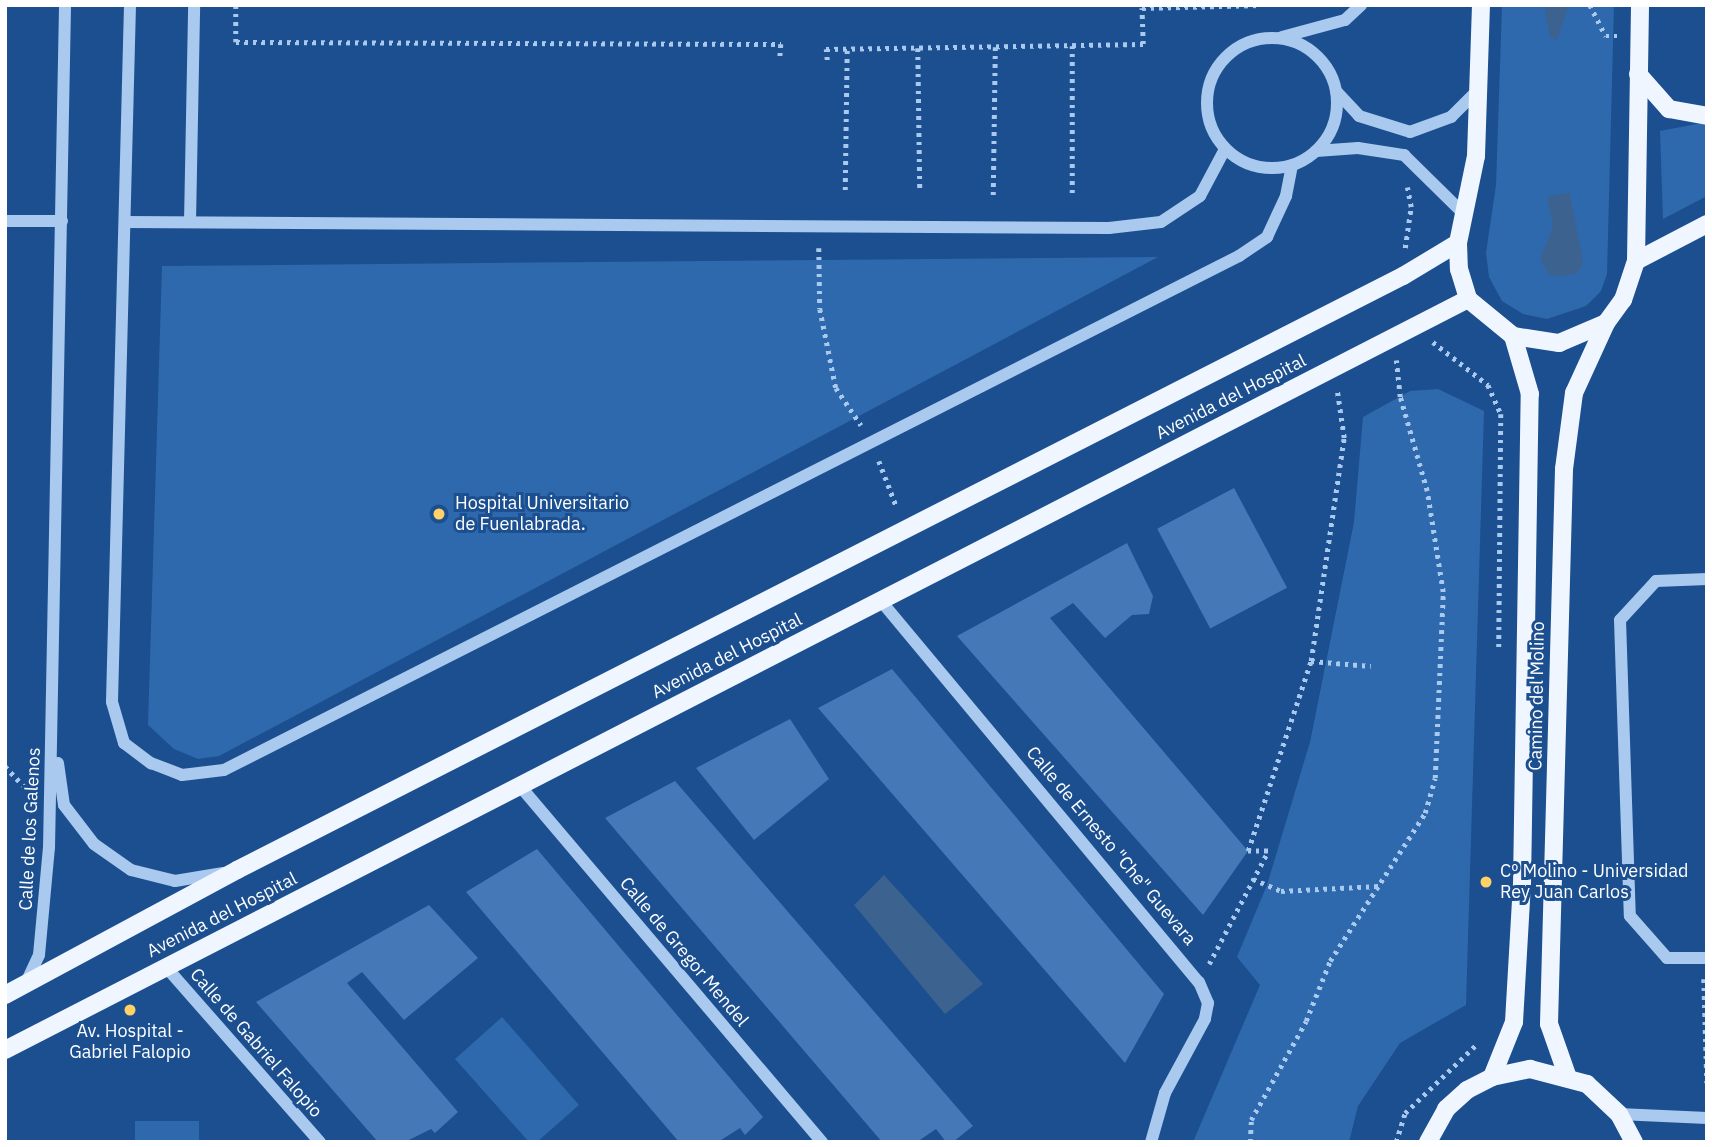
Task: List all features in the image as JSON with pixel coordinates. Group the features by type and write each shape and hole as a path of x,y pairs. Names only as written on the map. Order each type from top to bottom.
{"main road":[{"path":"1481,5 1482,86 1476,156 1458,243 1468,299 1513,336 1559,343 1606,323"},
{"name":"Camino del Molino","path":"1567,1075 1549,1024 1564,469 1574,393 1606,323 1623,300 1636,261 1640,5"},
{"path":"1638,74 1669,109 1707,116"},
{"path":"1636,261 1707,224"},
{"name":"Avenida del Hospital","path":"5,995 237,870 1403,276 1458,243"},
{"name":"Avenida del Hospital","path":"5,1050 1468,299"},
{"name":"Camino del Molino","path":"1492,1077 1514,1022 1522,910 1530,394 1513,336"},
{"path":"1428,1142 1446,1109 1492,1077 1530,1069 1567,1075 1587,1084 1619,1114 1634,1142"}],"street":[{"path":"53,734 65,5"},
{"path":"130,5 112,702 124,743 151,762 182,775 225,770 1239,256 1267,237 1286,196 1292,166"},
{"path":"190,222 194,5"},
{"path":"1361,5 1345,20 1279,38 1252,40 1229,53 1213,74 1206,100 1211,127 1225,149 1245,163 1268,169 1292,166 1316,152 1358,148 1404,155 1463,213"},
{"path":"1279,38 1305,47 1325,65 1336,91 1359,116 1410,132 1427,131 1451,117 1482,86"},
{"path":"1316,152 1336,113 1336,91"},
{"path":"125,222 1109,228 1161,222 1200,196 1225,149"},
{"path":"5,221 62,221"},
{"path":"1705,958 1667,958 1630,916 1620,620 1656,581 1707,579"},
{"name":"Calle de Ernesto \"Che\" Guevara","path":"881,601 1199,982 1208,1003 1205,1019 1165,1093 1151,1142"},
{"name":"Calle de los Galenos","path":"53,734 65,806 94,844 131,870 175,881 237,870"},
{"name":"Calle de los Galenos","path":"24,987 39,955 53,734"},
{"name":"Calle de Gregor Mendel","path":"520,786 822,1142"},
{"name":"Calle de Gabriel Falopio","path":"166,967 320,1142"},
{"path":"1619,1114 1707,1118"}],"path":[{"path":"236,5 236,42 781,44 780,58"},
{"path":"827,60 826,49 1143,44 1142,8 1261,5"},
{"path":"1590,5 1606,36 1639,34"},
{"path":"1072,46 1072,193"},
{"path":"993,195 995,47"},
{"path":"918,48 920,191"},
{"path":"845,190 847,50"},
{"path":"1403,276 1411,207 1400,170 1404,155"},
{"path":"833,226 818,251 820,309 836,388 872,442 906,530"},
{"path":"1417,325 1488,385 1501,414 1499,663"},
{"path":"1250,1142 1251,1119 1306,1021 1330,961 1425,813 1435,778 1443,592 1427,491 1400,397 1394,338"},
{"path":"1199,982 1268,851 1248,851 1311,661 1344,438 1334,368"},
{"path":"1311,661 1371,666"},
{"path":"1253,879 1281,891 1380,886"},
{"path":"1705,958 1707,1083"},
{"path":"1396,1142 1405,1113 1482,1038"}],"shaded area":[{"path":"1502,5 1614,5 1607,274 1601,291 1586,306 1547,319 1523,314 1502,301 1489,277 1486,253 1496,185"},
{"path":"1544,5 1569,5 1557,40 1550,37"},
{"path":"1707,122 1707,196 1663,219 1660,131"},
{"path":"1570,193 1583,263 1578,273 1561,277 1549,274 1540,260 1553,226 1547,196"},
{"path":"1158,257 219,756 198,759 174,749 148,725 162,266"},
{"path":"1438,389 1484,411 1466,1005 1400,1043 1358,1106 1349,1142 1193,1142 1260,985 1237,957 1267,885 1310,742 1354,522 1363,417 1410,391"},
{"path":"884,875 983,984 945,1014 854,905"},
{"path":"502,1017 579,1105 537,1142 529,1142 455,1059"},
{"path":"135,1121 199,1121 199,1142 135,1142"}],"building":[{"path":"1234,488 1287,588 1210,629 1157,529"},
{"path":"1127,543 1153,596 1149,614 1132,615 1105,638 1073,603 1050,618 1248,851 1203,915 957,636"},
{"path":"892,669 1164,994 1125,1063 818,708"},
{"path":"790,719 829,779 754,840 696,768"},
{"path":"675,781 973,1126 953,1142 946,1142 936,1129 917,1142 882,1142 605,818"},
{"path":"537,849 763,1117 745,1135 740,1128 718,1142 679,1142 466,892"},
{"path":"429,905 478,958 404,1020 362,972 347,983 458,1112 435,1133 431,1129 405,1142 378,1142 256,1002"}],"place":[{"name":"Hospital Universitario de Fuenlabrada.","path":"439,514"},
{"name":"Cº Molino - Universidad Rey Juan Carlos","path":"1486,882"},
{"name":"Av. Hospital - Gabriel Falopio","path":"130,1010"}]}
